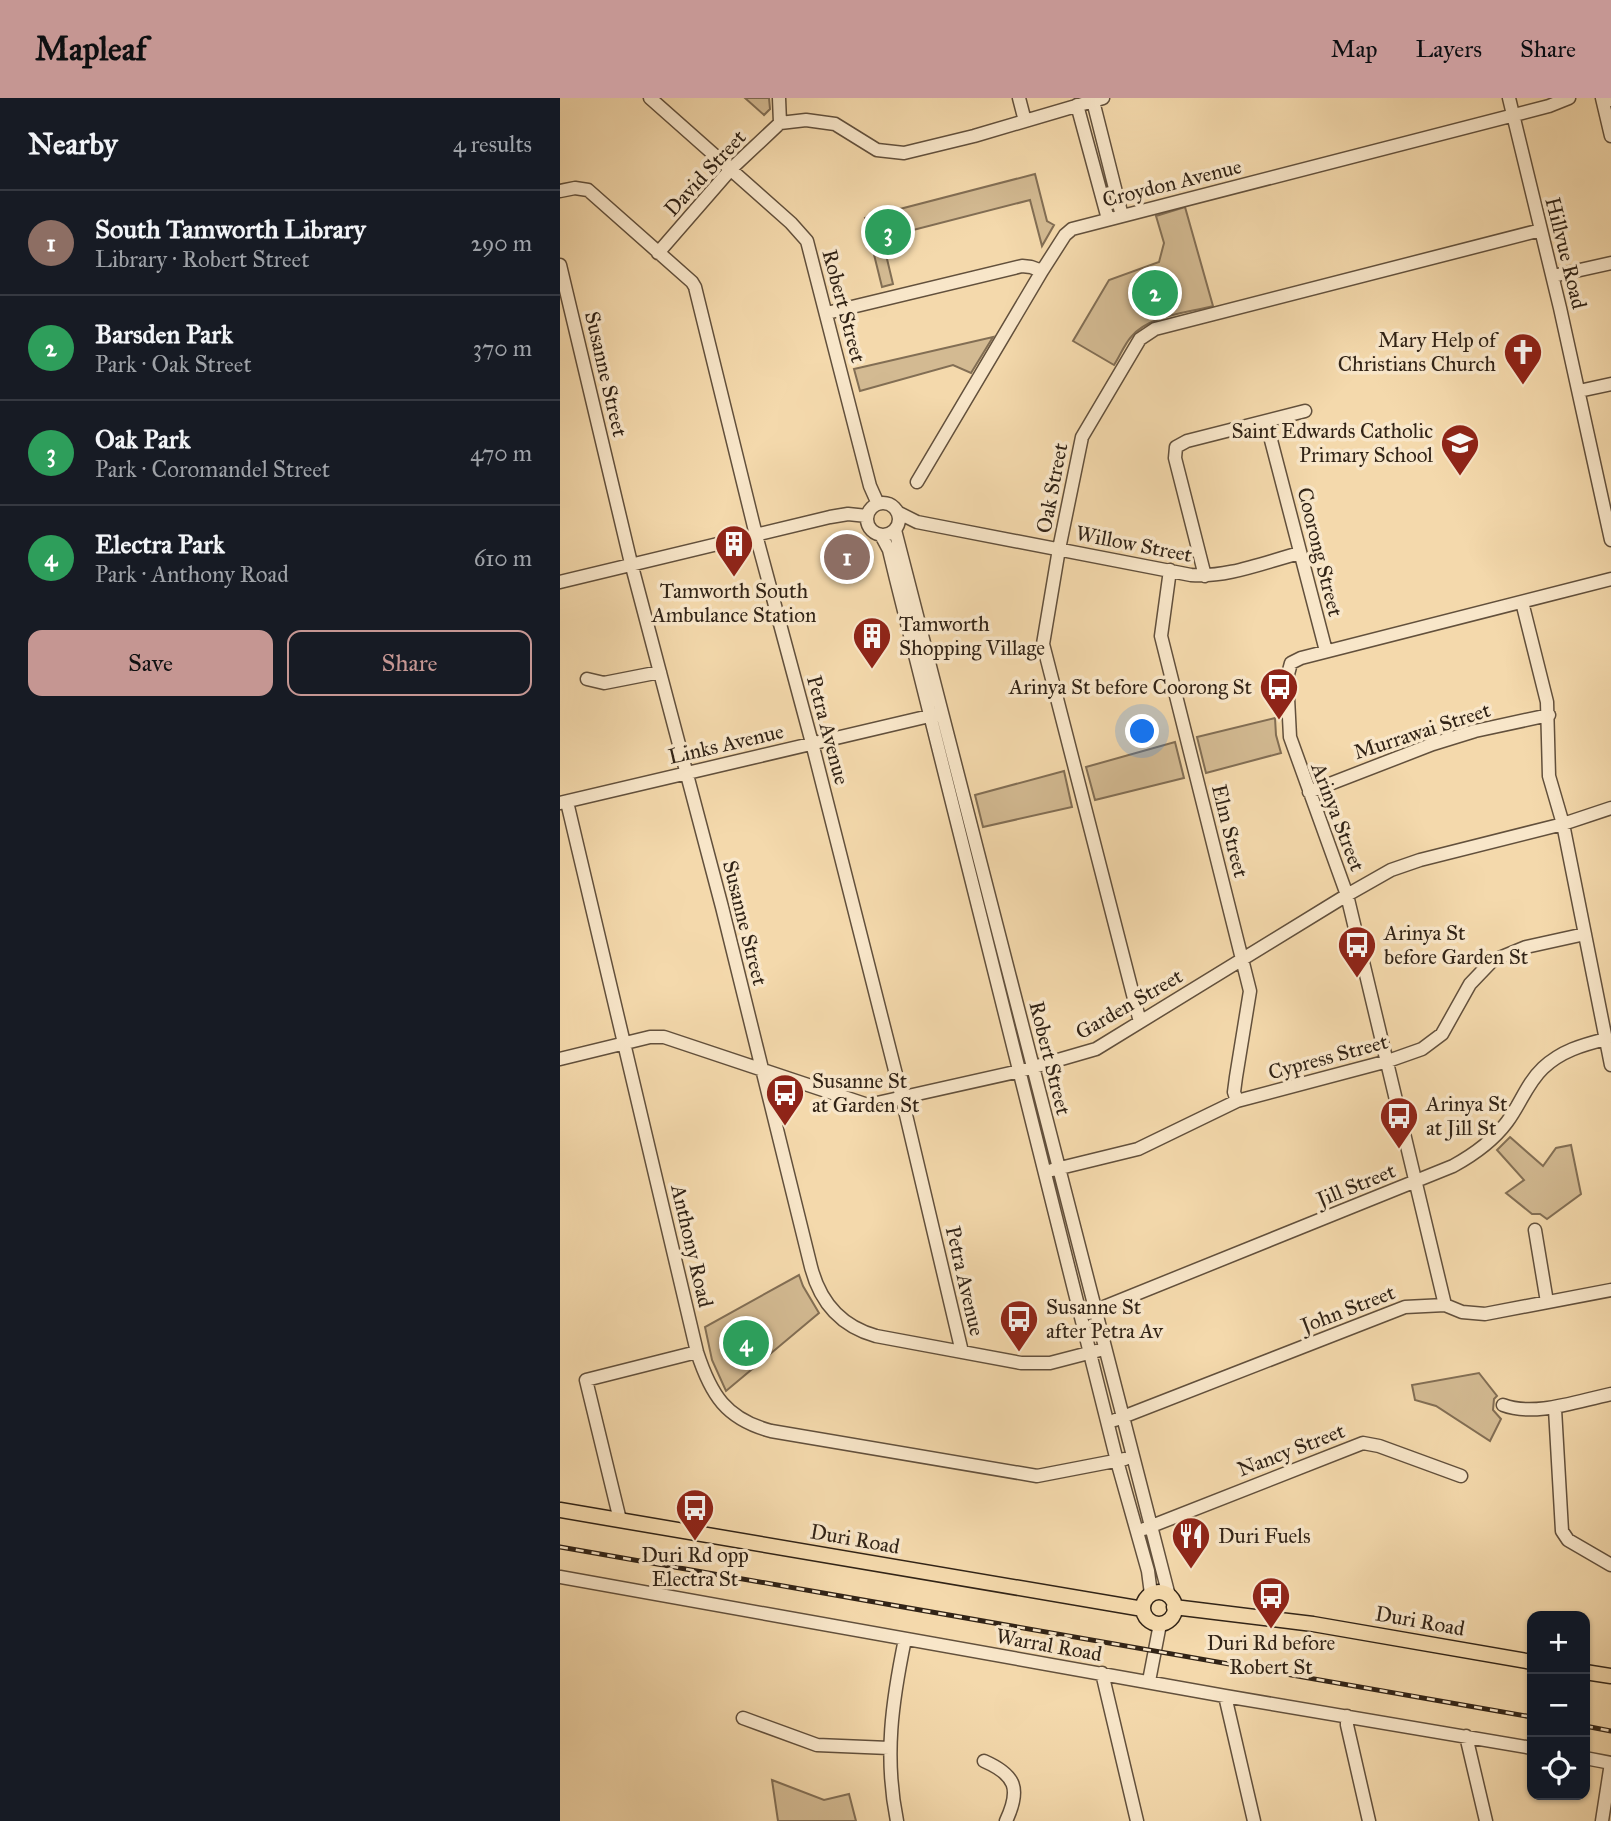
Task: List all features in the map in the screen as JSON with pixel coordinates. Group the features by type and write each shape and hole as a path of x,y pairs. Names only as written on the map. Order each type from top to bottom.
{"main road":[{"name":"Duri Road","path":"560,1510 1143,1609"},
{"path":"1160,1592 1172,1601 1169,1620 1160,1624 1147,1618 1143,1609 1145,1600 1151,1594 1160,1592"},
{"name":"Duri Road","path":"1172,1601 1527,1661"},
{"path":"1590,1673 1611,1676"}],"street":[{"name":"Robert Street","path":"650,98 803,235 810,249 870,486 878,504"},
{"path":"779,98 780,123 806,120 835,124 877,150 904,153 927,149 1098,99 1122,216"},
{"path":"1019,98 1025,121"},
{"name":"Hillvue Road","path":"1508,98 1553,276 1611,540"},
{"name":"Croydon Avenue","path":"917,482 1042,271 1065,235 1072,229 1549,106 1569,98"},
{"path":"1602,98 1611,136"},
{"path":"1077,104 1108,219"},
{"name":"David Street","path":"659,253 731,169 780,123"},
{"name":"Petra Avenue","path":"560,191 576,188 588,191 692,282 696,291 756,535 902,1098 962,1352"},
{"name":"Oak Street","path":"1140,1022 1043,644 1082,437 1135,347 1147,333 1165,326 1541,230"},
{"path":"1553,276 1611,263"},
{"name":"Susanne Street","path":"560,265 632,565 819,1293 836,1315 862,1333 1021,1363 1049,1363 1098,1351"},
{"path":"827,313 1022,266 1042,271"},
{"path":"1579,391 1611,384"},
{"path":"1205,576 1175,458 1177,447 1187,441 1305,411"},
{"name":"Coorong Street","path":"1266,421 1326,652"},
{"path":"887,503 897,512 899,520 892,533 881,535 872,531 867,516 878,504 887,503"},
{"name":"Willow Street","path":"897,512 917,523 1205,576 1300,553"},
{"path":"560,582 830,517 848,514 867,516"},
{"name":"Willow Street","path":"896,529 917,523"},
{"name":"Robert Street","path":"896,529 936,715"},
{"name":"Robert Street","path":"881,535 894,568 936,715 1026,1069 1045,1171 1132,1456 1151,1594"},
{"name":"Elm Street","path":"1170,570 1161,636 1250,991 1234,1093 1237,1101"},
{"name":"Arinya Street","path":"1445,1305 1347,895 1290,737 1287,678 1289,667 1296,660 1611,579"},
{"path":"1522,602 1549,715 1549,776 1563,824 1611,1065"},
{"path":"587,679 604,683 660,672"},
{"name":"Links Avenue","path":"564,803 936,715"},
{"name":"Murrawai Street","path":"1309,792 1433,744 1475,731 1549,715"},
{"name":"Anthony Road","path":"564,803 625,1044 697,1352 707,1381 726,1407 748,1423 771,1431 1037,1476 1132,1456"},
{"name":"Garden Street","path":"560,1059 657,1036 672,1038 863,1105 1026,1069 1088,1053 1347,895 1402,866 1563,824 1611,808"},
{"name":"Cypress Street","path":"1045,1171 1138,1149 1237,1101 1388,1061 1422,1049 1442,1034 1471,984 1492,961 1526,947 1585,934"},
{"name":"Jill Street","path":"1088,1313 1462,1161 1491,1140 1507,1122 1541,1070 1553,1059 1580,1045 1606,1040"},
{"name":"Robert Street","path":"1026,1069 1059,1168 1088,1313"},
{"path":"1535,1230 1547,1302"},
{"name":"John Street","path":"1109,1422 1395,1310 1415,1305 1445,1305 1462,1312 1485,1314 1611,1290"},
{"name":"Robert Street","path":"1098,1351 1117,1461 1172,1601"},
{"path":"620,1520 586,1380 697,1352"},
{"path":"1503,1405 1520,1411 1555,1409 1569,1402 1611,1394"},
{"path":"1555,1409 1562,1531 1568,1540 1611,1565"},
{"name":"Nancy Street","path":"1143,1530 1363,1443 1379,1446 1461,1476"},
{"name":"Warral Road","path":"560,1577 1224,1696 1527,1747"},
{"path":"1149,1681 1160,1624"},
{"path":"897,1821 891,1793 889,1748 893,1694 905,1639"},
{"path":"1102,1673 1137,1821"},
{"path":"1224,1696 1254,1821"},
{"path":"1347,1716 1369,1821"},
{"path":"743,1718 817,1745 889,1748"},
{"path":"1466,1736 1486,1821"},
{"path":"1590,1759 1611,1763 1602,1821"},
{"path":"984,1761 1005,1772 1014,1785 1014,1801 1006,1821"}],"shaded area":[{"path":"745,98 769,98 770,109 764,115"},
{"path":"1035,174 1047,221 1054,225 1042,246 1030,200 882,238 893,284 882,287 865,218"},
{"path":"1185,207 1213,306 1158,319 1148,324 1126,343 1114,365 1073,341 1109,280 1159,262 1164,243 1156,216"},
{"path":"993,337 971,373 953,365 860,391 854,369"},
{"path":"1275,718 1281,753 1206,773 1197,737"},
{"path":"1175,742 1184,778 1095,800 1086,767"},
{"path":"1064,771 1072,807 983,827 975,795"},
{"path":"1510,1137 1543,1166 1556,1148 1571,1145 1581,1194 1547,1219 1540,1214 1532,1214 1506,1193 1524,1180 1497,1150"},
{"path":"799,1275 819,1313 726,1391 712,1360 705,1327"},
{"path":"1479,1373 1497,1396 1493,1410 1501,1419 1490,1441 1436,1406 1415,1400 1412,1385"},
{"path":"772,1780 824,1800 849,1794 856,1821 778,1821"}],"railway":[{"path":"560,1547 1527,1716"},
{"path":"1590,1727 1611,1731"}],"place":[{"name":"Oak Park","path":"888,232"},
{"name":"Barsden Park","path":"1155,293"},
{"name":"Mary Help of Christians Church","path":"1523,386"},
{"name":"Saint Edwards Catholic Primary School","path":"1460,477"},
{"name":"South Tamworth Library","path":"847,557"},
{"name":"Tamworth South Ambulance Station","path":"734,578"},
{"name":"Tamworth Shopping Village","path":"872,670"},
{"name":"Arinya St before Coorong St","path":"1279,721"},
{"name":"Arinya St before Garden St","path":"1357,979"},
{"name":"Susanne St at Garden St","path":"785,1127"},
{"name":"Arinya St at Jill St","path":"1399,1150"},
{"name":"Electra Park","path":"746,1343"},
{"name":"Susanne St after Petra Av","path":"1019,1353"},
{"name":"Duri Rd opp Electra St","path":"695,1542"},
{"name":"Duri Fuels","path":"1191,1570"},
{"name":"Duri Rd before Robert St","path":"1271,1630"}]}
